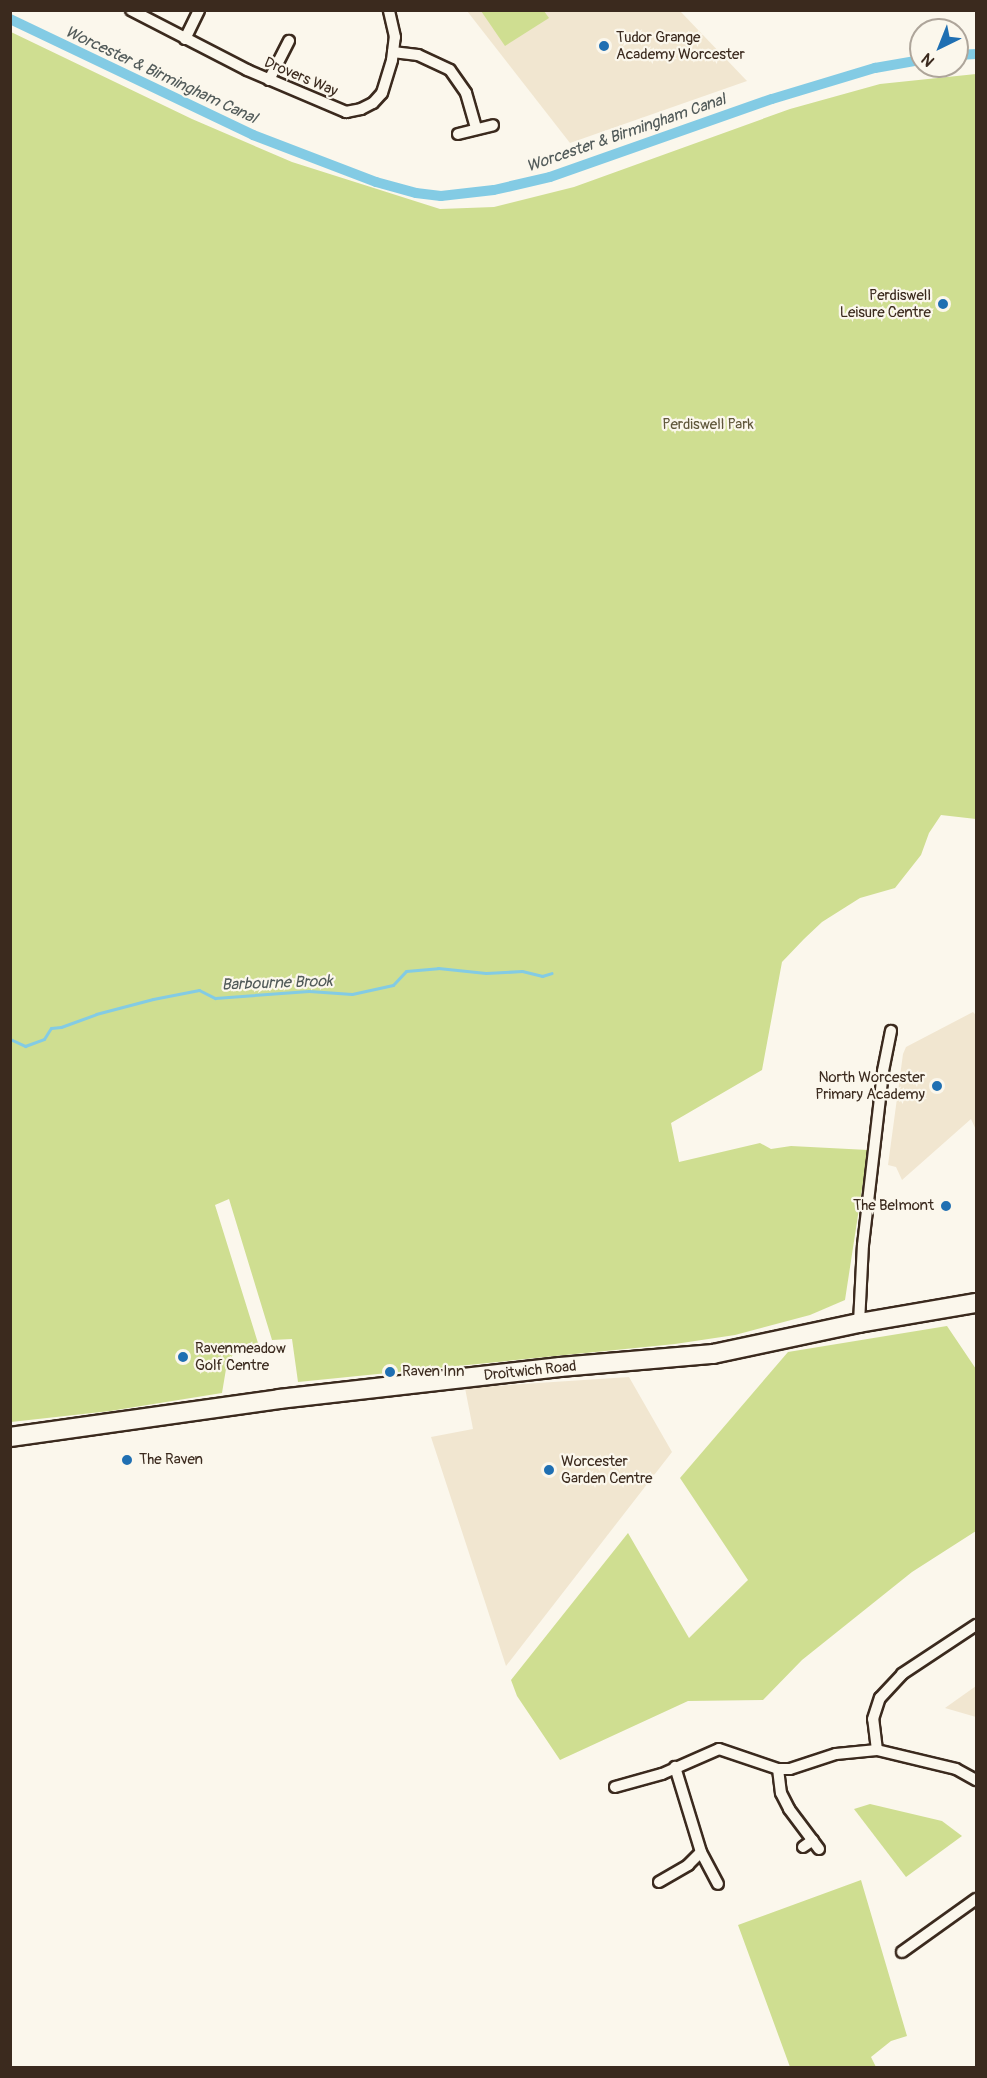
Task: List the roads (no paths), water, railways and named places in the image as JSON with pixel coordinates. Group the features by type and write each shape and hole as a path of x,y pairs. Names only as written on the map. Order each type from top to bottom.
{"main road":[{"name":"Droitwich Road","path":"10,1437 279,1399 560,1367 713,1354 859,1323 976,1303"}],"street":[{"name":"Drovers Way","path":"131,10 269,80 346,112 361,109 373,103 382,93 395,37 389,10"},
{"path":"186,39 198,10"},
{"path":"269,80 289,41"},
{"path":"393,52 418,55 450,70 466,93 476,128"},
{"path":"458,134 493,125"},
{"path":"859,1323 863,1245 883,1071 891,1030"},
{"path":"877,1750 873,1719 880,1698 902,1674 976,1625"},
{"path":"615,1787 662,1774 719,1749 778,1769 790,1769 836,1754 877,1750 956,1769 976,1780"},
{"path":"675,1767 701,1852 718,1884"},
{"path":"778,1769 781,1793 789,1809 816,1845 803,1847"},
{"path":"659,1882 688,1865 701,1852"},
{"path":"902,1952 976,1899"}],"waterway":[{"name":"Worcester & Birmingham Canal","path":"10,19 253,135 376,182 416,193 441,196 494,190 550,177 772,99 875,68 909,62"},
{"name":"Worcester & Birmingham Canal","path":"969,54 976,54"},
{"name":"Barbourne Brook","path":"10,1039 25,1046 44,1039 51,1028 153,999 199,990 215,998 309,991 352,994 393,985 406,971 438,968 486,973 522,971 542,976 552,973"}],"place":[{"name":"Tudor Grange Academy Worcester","path":"604,46"},
{"name":"Perdiswell Leisure Centre","path":"943,304"},
{"name":"North Worcester Primary Academy","path":"937,1086"},
{"name":"The Belmont","path":"946,1206"},
{"name":"Ravenmeadow Golf Centre","path":"183,1357"},
{"name":"Raven Inn","path":"390,1372"},
{"name":"The Raven","path":"127,1460"},
{"name":"Worcester Garden Centre","path":"549,1470"}],"park label":[{"name":"Perdiswell Park","path":"708,425"}]}
